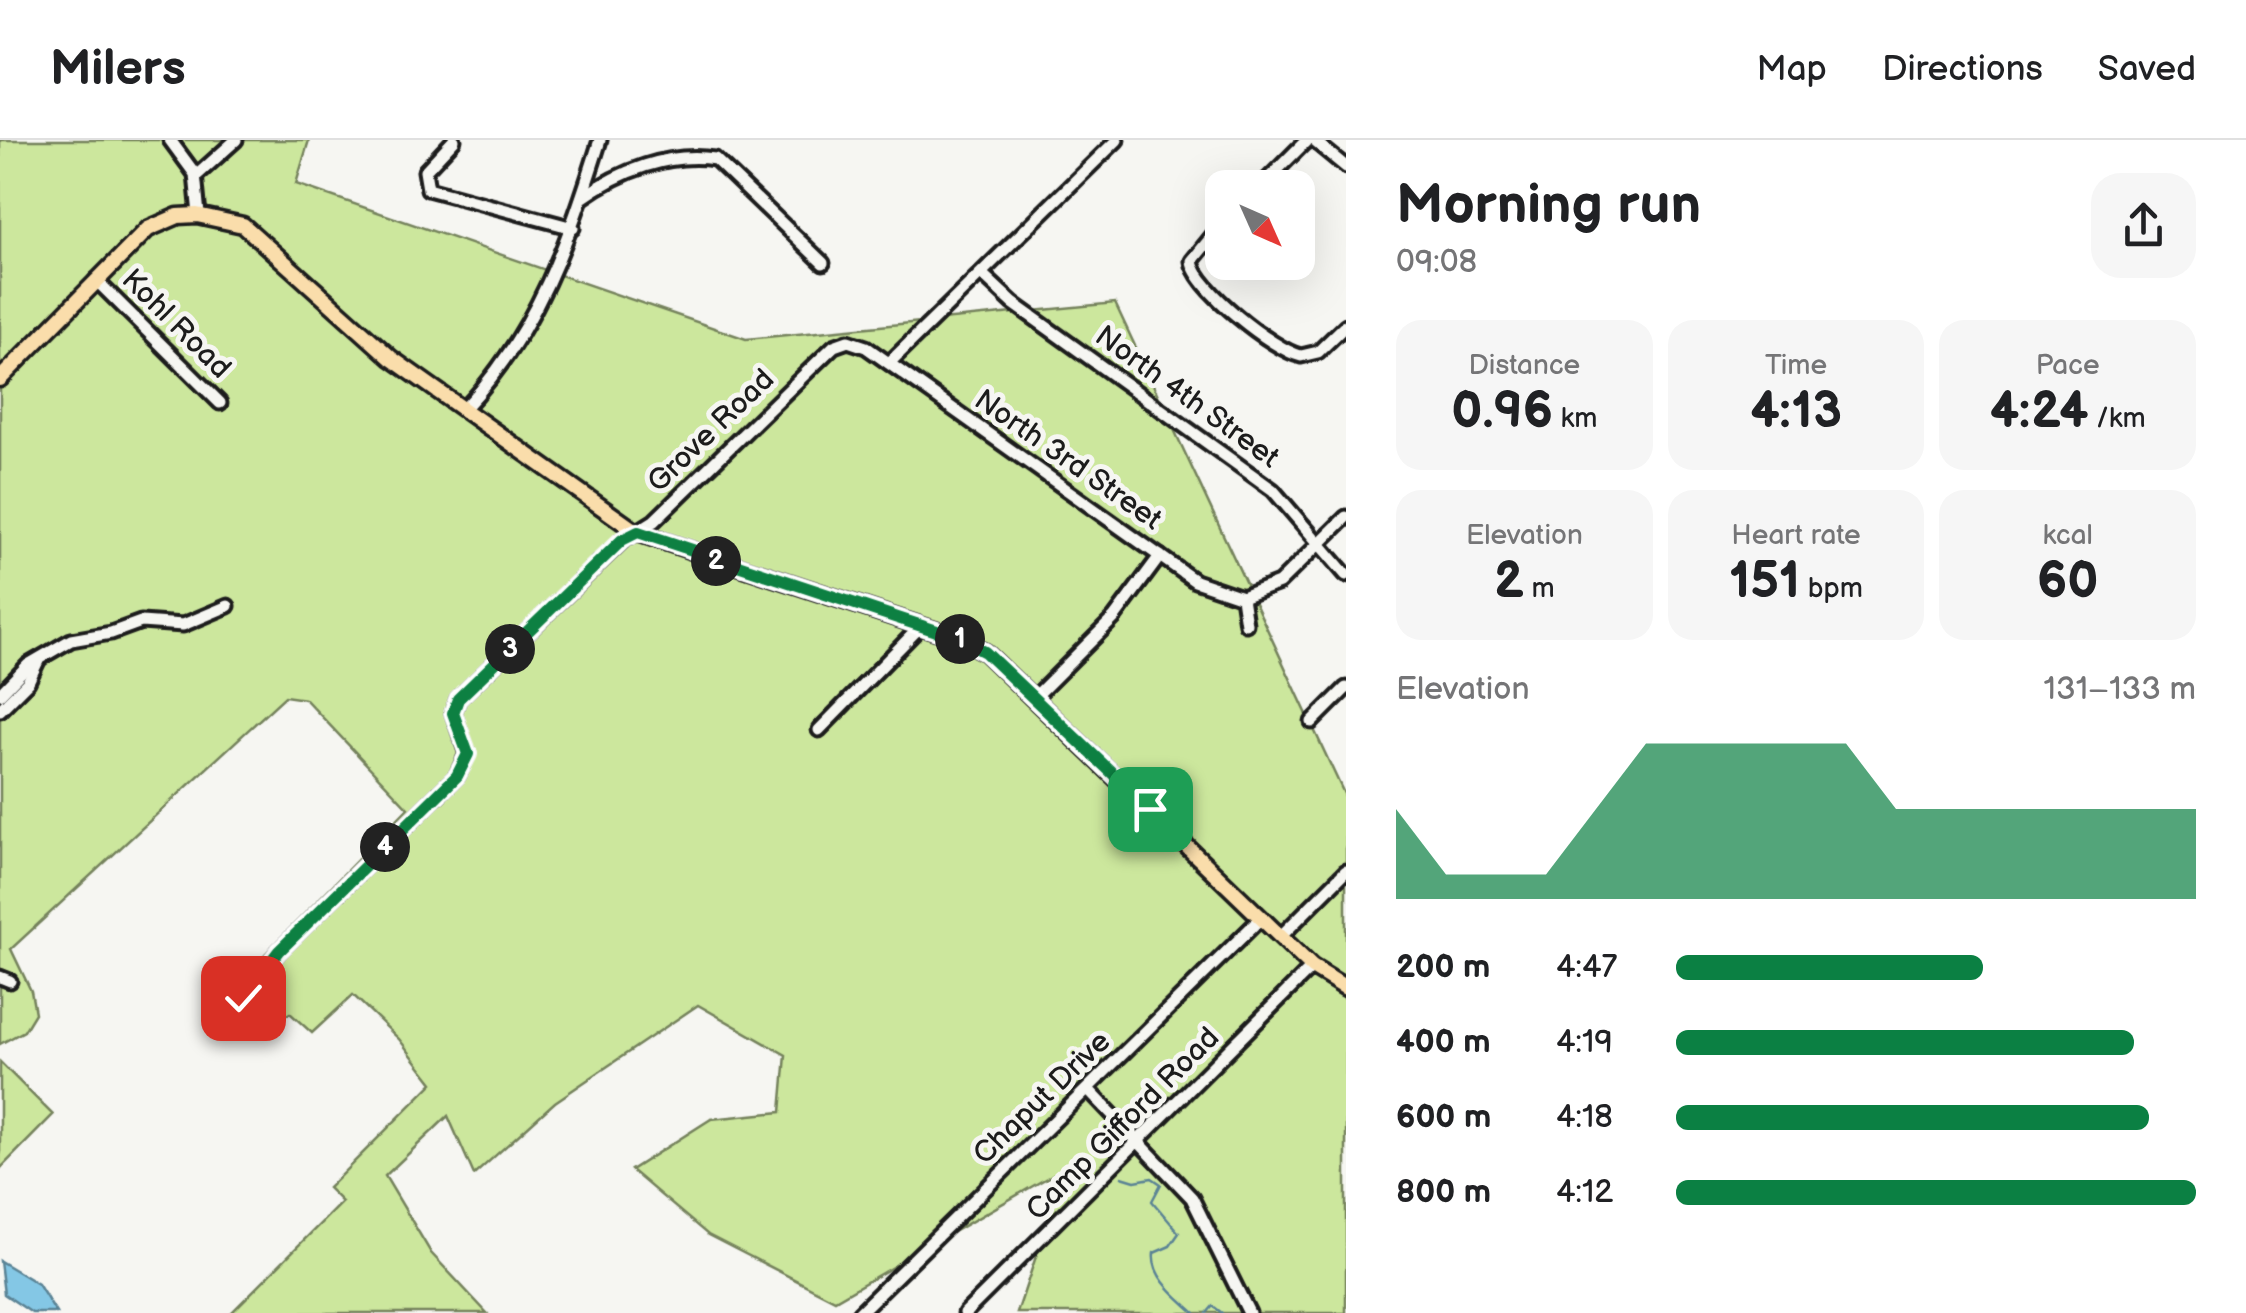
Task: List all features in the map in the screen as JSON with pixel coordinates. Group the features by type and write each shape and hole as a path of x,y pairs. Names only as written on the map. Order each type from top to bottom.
{"main road":[{"path":"0,379 148,229 178,216 230,220 257,234 391,358 638,532 958,638 985,652 1036,696 1312,967 1346,988"}],"street":[{"path":"170,140 196,176 199,215"},
{"path":"196,176 236,140"},
{"path":"454,140 425,171 428,188 573,228"},
{"path":"464,409 514,350 573,228 600,140"},
{"path":"889,364 1118,140"},
{"path":"1278,170 1310,140 1346,167"},
{"path":"582,198 608,180 640,167 715,159 823,262"},
{"path":"1205,245 1192,261 1202,286 1301,356 1318,352 1346,326"},
{"name":"North 4th Street","path":"983,276 1013,302 1272,490 1346,575"},
{"name":"Kohl Road","path":"96,280 220,402"},
{"name":"North 3rd Street","path":"848,341 857,342 1210,589 1242,597"},
{"name":"Grove Road","path":"243,998 279,951 457,776 468,754 453,713 458,699 622,540 638,532 834,346 848,341"},
{"path":"1246,624 1242,597 1279,583 1346,517"},
{"path":"1036,696 1124,606 1160,556"},
{"path":"0,694 40,658 71,640 112,633 141,622 183,624 228,606"},
{"path":"819,730 919,628"},
{"path":"0,710 28,682 40,658"},
{"path":"1312,722 1346,688"},
{"path":"1280,937 1346,871"},
{"name":"Chaput Drive","path":"859,1313 1042,1123 1088,1089 1260,918"},
{"name":"Camp Gifford Road","path":"966,1313 1312,967"},
{"path":"1088,1089 1202,1213 1249,1313"}],"green space":[{"path":"0,140 309,140 296,184 746,339 1115,303 1346,798 1346,1313 1017,1313 1066,1167 835,1300 708,1235 631,1170 711,1119 781,1112 786,1055 698,1005 555,1102 474,1175 448,1116 385,1176 431,1253 487,1313 231,1313 342,1202 328,1188 433,1083 399,1039 353,995 312,1033 290,1013 272,1023 235,985 408,808 305,699 285,696 11,949 31,991 35,1013 24,1031 0,1044"},
{"path":"0,1062 53,1115 0,1169"}],"water":[{"path":"0,1261 38,1284 56,1313 32,1313 4,1294"}],"waterway":[{"path":"1122,1177 1135,1181 1152,1178 1161,1184 1152,1201 1179,1233 1170,1246 1154,1253 1154,1262 1167,1286 1195,1313"},
{"path":"1207,1313 1213,1306 1222,1313"}],"route":[{"path":"243,998 279,951 457,776 468,754 453,713 458,699 622,540 638,532 765,578 958,638 985,652 1036,696 1150,809"}]}
